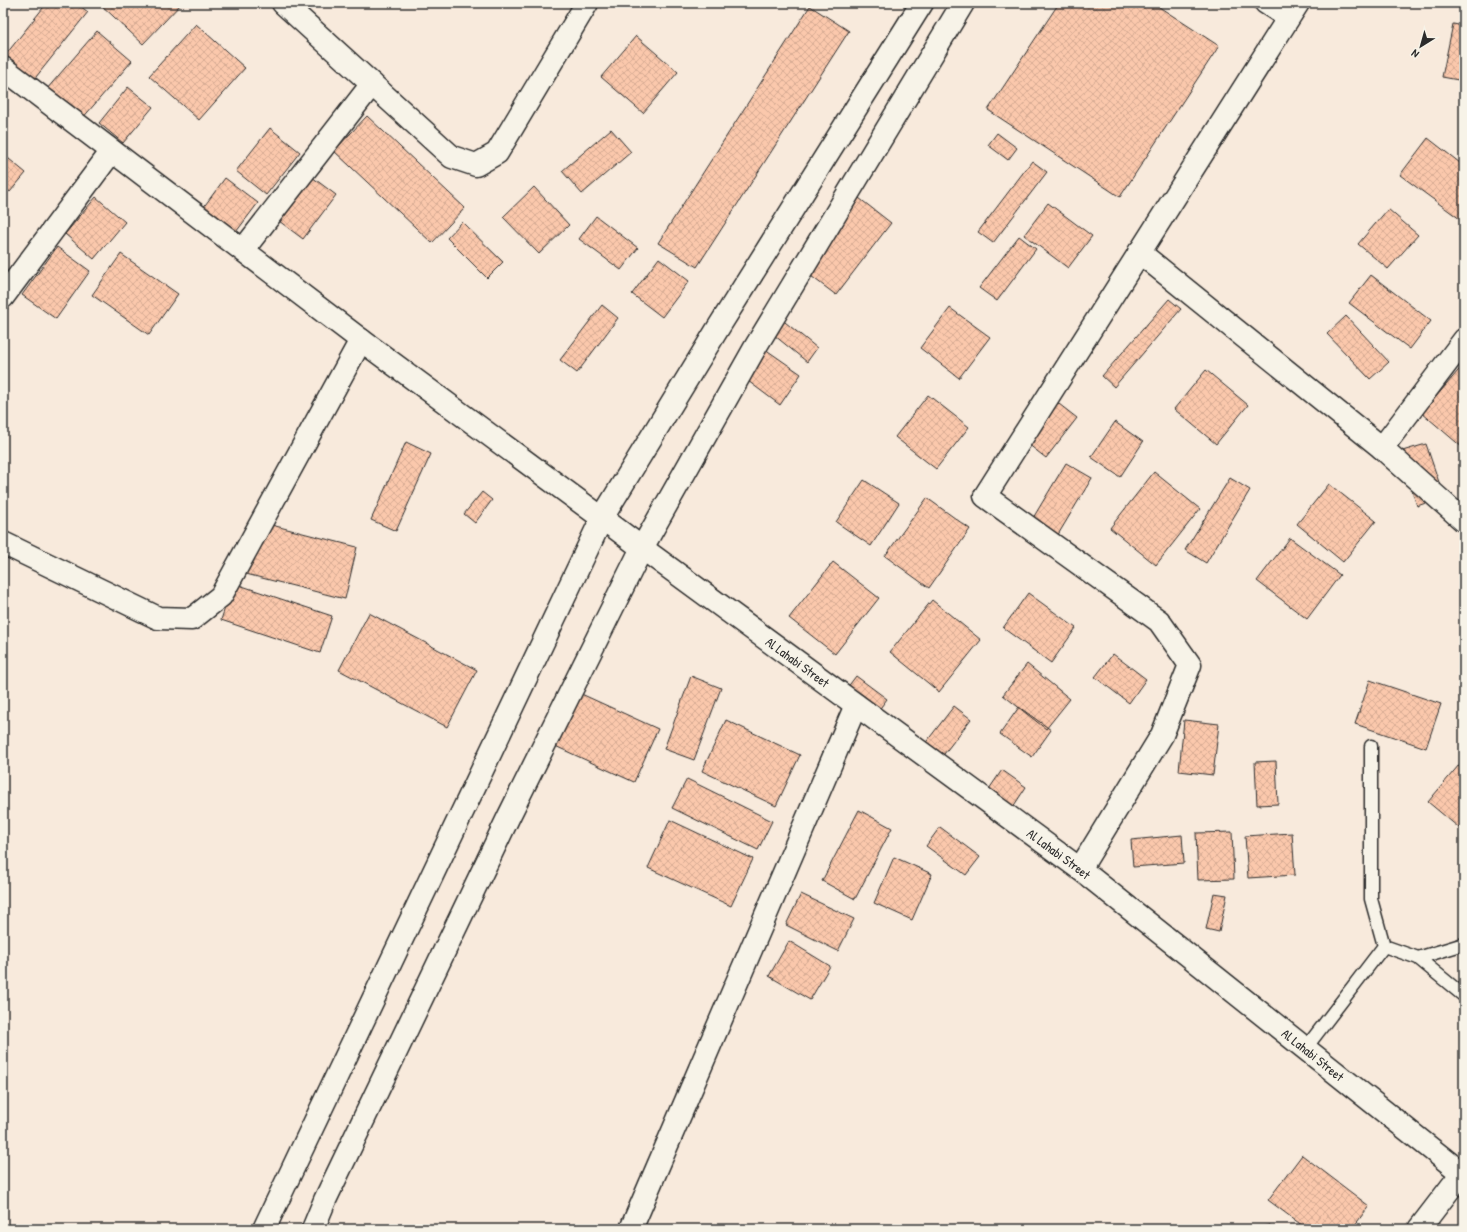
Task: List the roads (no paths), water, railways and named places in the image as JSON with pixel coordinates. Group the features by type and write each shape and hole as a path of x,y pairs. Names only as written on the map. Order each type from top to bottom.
{"street":[{"path":"283,3 452,156 476,166 498,153 587,3"},
{"path":"264,1229 602,518 720,325 922,3"},
{"path":"313,1229 325,1200 509,816 642,548 756,346 962,3"},
{"path":"1080,869 1162,735 1190,665 1159,621 985,496 1293,10 1266,3"},
{"name":"Al Lahabi Street","path":"3,68 361,340 1080,869 1463,1174"},
{"path":"243,250 372,84"},
{"path":"3,297 112,151"},
{"path":"1139,252 1382,448 1464,521"},
{"path":"3,543 158,618 192,619 221,596 361,340"},
{"path":"1382,448 1464,340"},
{"path":"631,1229 856,705"},
{"path":"1419,1229 1463,1174"}],"lane":[{"path":"1371,746 1371,899 1384,946"},
{"path":"1418,958 1464,944"},
{"path":"1384,946 1418,958 1464,996"},
{"path":"1305,1049 1384,946"}]}
